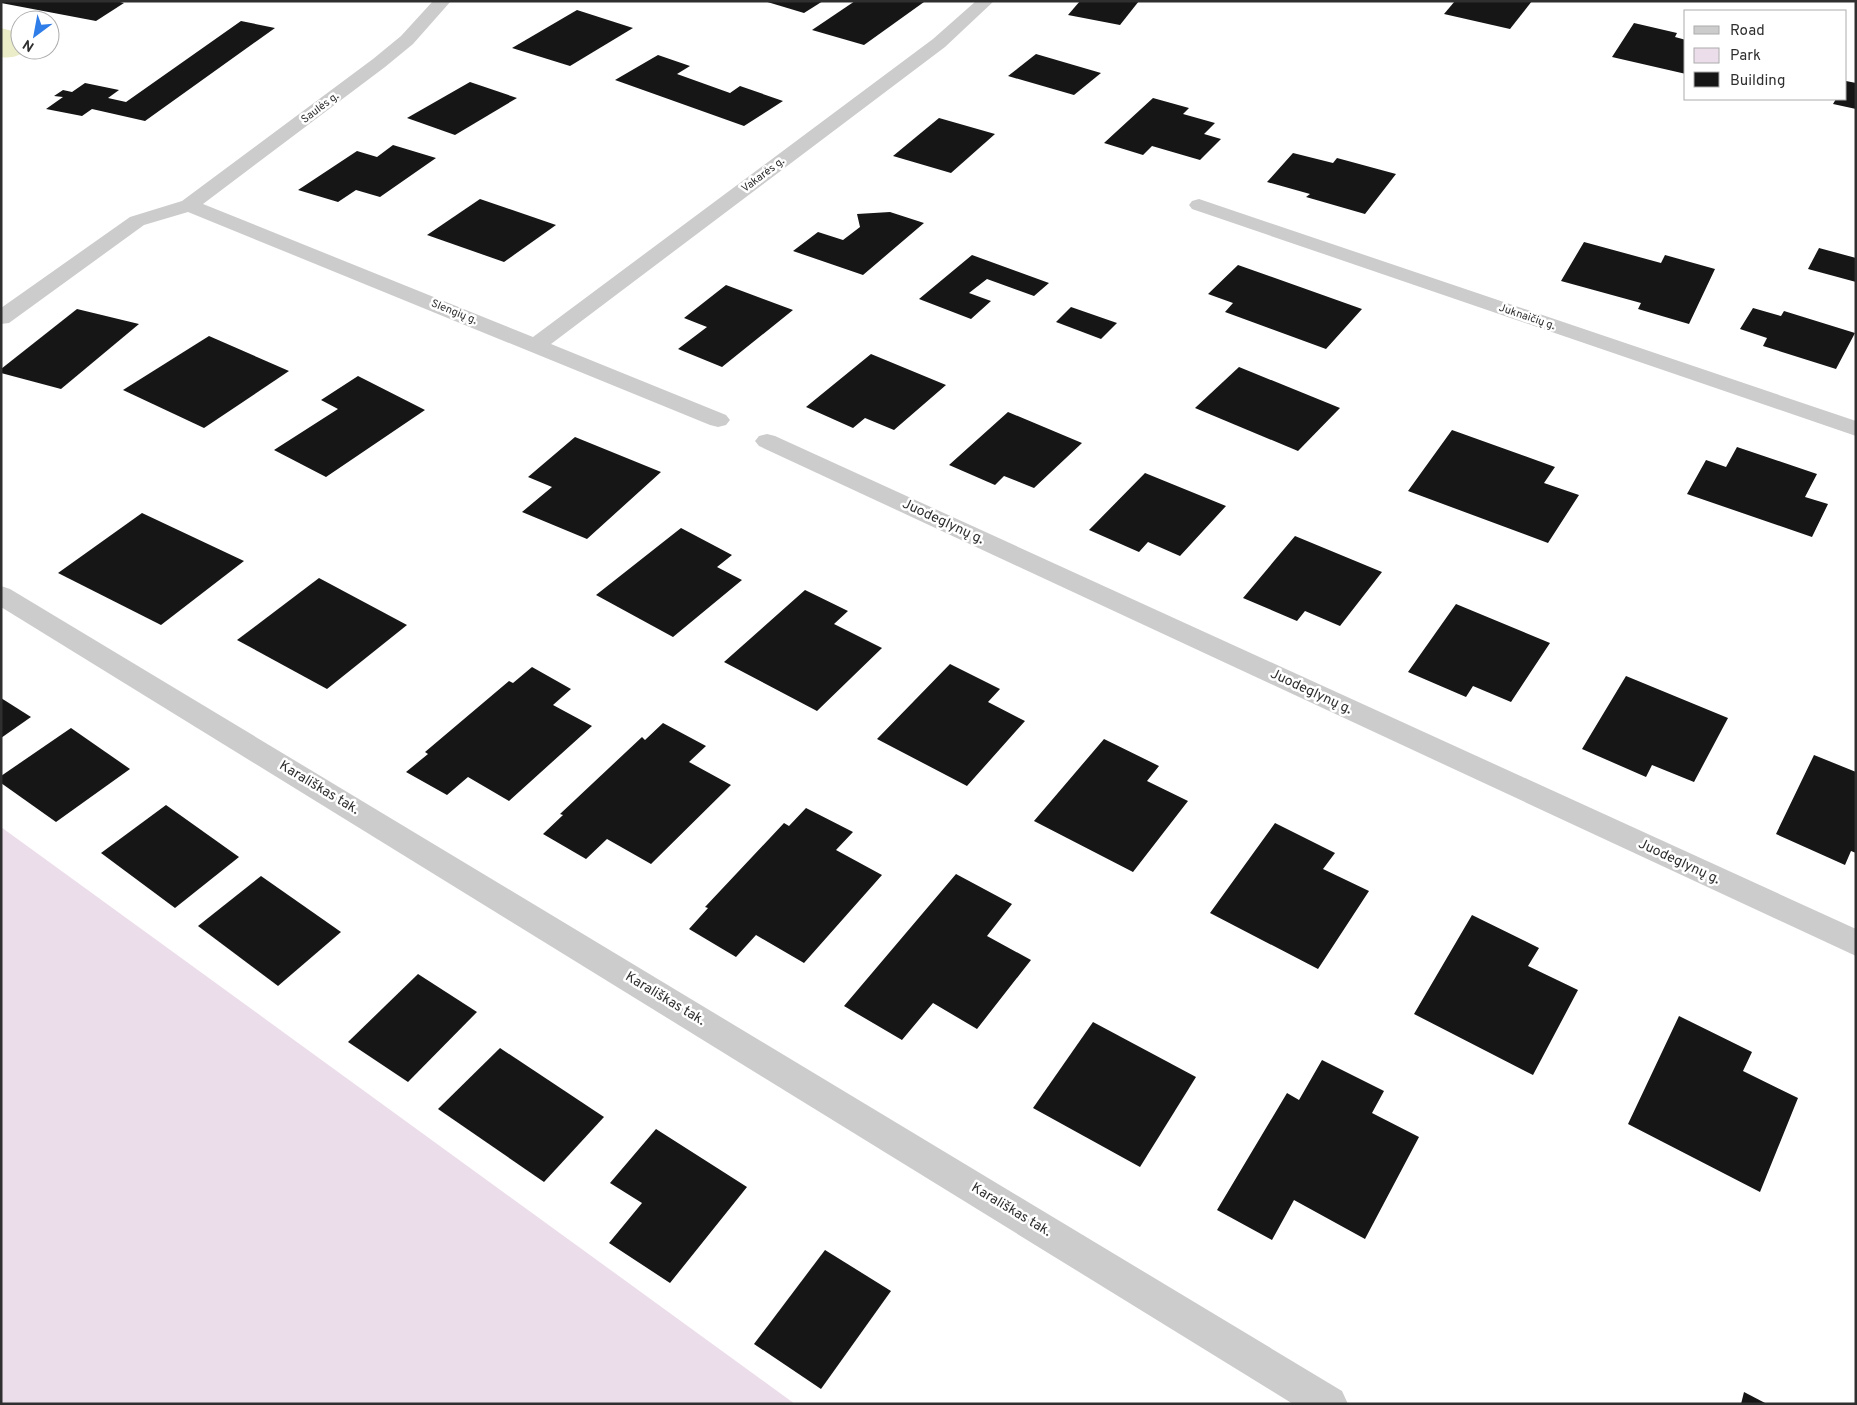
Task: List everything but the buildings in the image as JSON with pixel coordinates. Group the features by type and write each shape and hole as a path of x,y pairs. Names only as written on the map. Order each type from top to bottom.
{"street":[{"name":"Saulės g.","path":"189,206 380,63 407,40 443,1"},
{"name":"Vakarės g.","path":"536,345 939,43 986,1"},
{"name":"Juknaičių g.","path":"1199,204 1856,430"},
{"path":"1,318 137,221 189,206"},
{"name":"Slengių g.","path":"189,206 718,420"},
{"name":"Juodeglynų g.","path":"767,441 1856,943"},
{"name":"Karališkas tak.","path":"1,595 1329,1404"}],"green space":[{"path":"1,827 795,1404 1,1404"}],"shaded area":[{"path":"1,28 10,30 10,57 1,57"}]}
